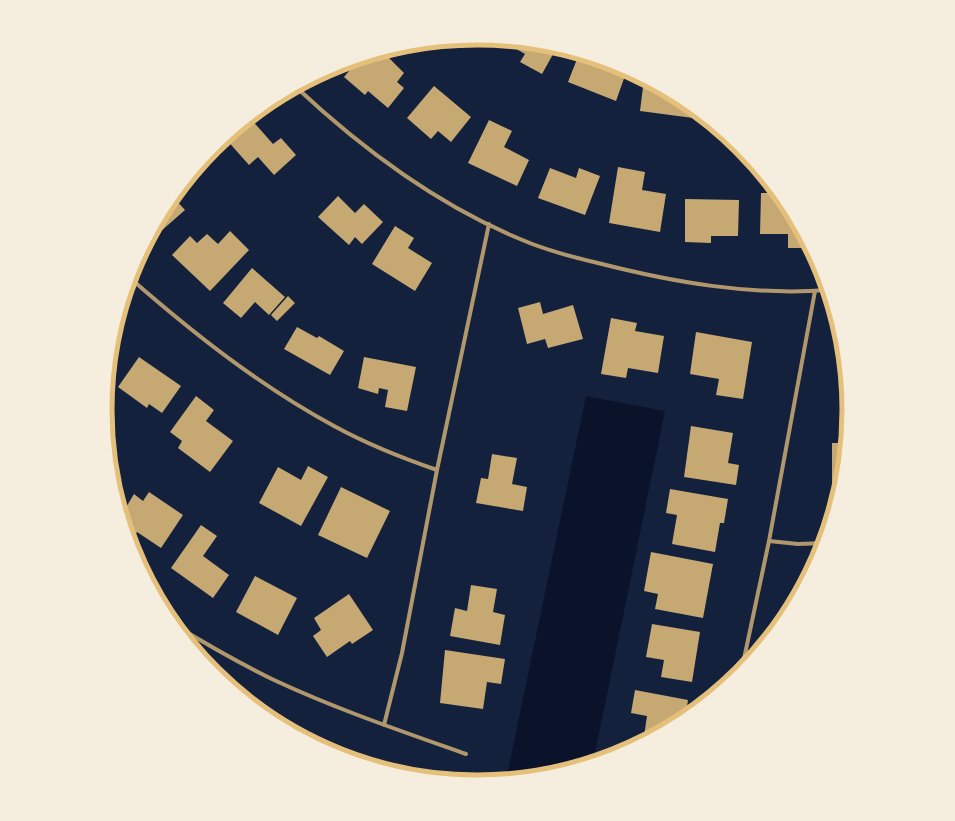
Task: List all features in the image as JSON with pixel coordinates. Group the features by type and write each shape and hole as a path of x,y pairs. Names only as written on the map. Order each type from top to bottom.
{"street":[{"path":"300,91 327,116 378,157 432,193 521,240 573,257 627,271 681,281 737,288 792,292 823,290"},
{"path":"384,725 402,653 437,470 489,224"},
{"path":"135,283 169,312 237,364 303,409 368,443 437,470"},
{"path":"744,660 769,542 815,291"},
{"path":"769,542 798,544 818,543"},
{"path":"188,633 212,648 273,679 333,706 466,754"}],"water":[{"path":"586,396 665,411 594,757 549,769 507,774"}],"building":[{"path":"513,47 554,53 542,74 520,62 525,54"},
{"path":"387,56 404,73 397,82 404,88 388,108 368,91 365,95 344,77 352,67"},
{"path":"577,59 595,64 625,76 616,101 568,82"},
{"path":"643,85 681,107 693,116 693,118 640,111"},
{"path":"434,86 471,117 451,142 438,131 431,139 407,118"},
{"path":"489,120 512,131 504,147 529,160 517,186 468,163"},
{"path":"254,122 273,144 281,138 296,155 274,175 258,157 249,165 229,143"},
{"path":"618,167 645,172 642,190 666,194 660,232 609,223"},
{"path":"550,168 576,178 579,168 600,176 585,215 538,198"},
{"path":"761,193 771,193 794,228 804,248 788,248 788,234 760,234"},
{"path":"338,196 355,213 364,204 383,222 362,244 355,237 349,245 318,217"},
{"path":"685,199 739,200 738,236 711,236 711,243 685,242"},
{"path":"178,202 185,210 160,232 161,228"},
{"path":"395,226 414,238 408,248 432,263 415,291 372,264"},
{"path":"230,231 249,250 210,291 172,255 190,236 197,243 207,234 218,244"},
{"path":"252,268 285,297 269,315 255,302 241,318 223,303"},
{"path":"288,296 295,303 277,321 271,315"},
{"path":"540,302 543,314 573,305 583,339 548,348 545,339 527,344 518,308"},
{"path":"611,318 637,323 635,331 664,336 658,373 628,368 626,378 601,374"},
{"path":"297,327 317,338 319,336 344,351 330,375 284,349"},
{"path":"696,332 752,342 743,399 716,395 719,379 690,374"},
{"path":"139,357 181,386 162,413 149,404 147,408 118,387"},
{"path":"364,357 416,367 407,411 385,407 388,390 379,388 378,394 358,388"},
{"path":"196,396 214,410 206,421 233,441 210,472 178,448 182,441 170,432"},
{"path":"691,426 733,433 728,463 739,465 736,485 684,477"},
{"path":"832,443 841,443 836,482 834,493 832,493"},
{"path":"492,454 517,458 512,484 527,487 523,511 476,503 481,478 488,479"},
{"path":"308,466 328,477 301,526 259,503 278,467 301,480"},
{"path":"341,487 390,511 367,558 318,535"},
{"path":"670,489 728,499 724,523 720,523 715,552 672,544 677,515 666,513"},
{"path":"149,492 183,515 161,548 137,532 134,536 131,528 125,509 134,494 143,501"},
{"path":"201,525 217,536 203,556 229,575 213,598 171,568"},
{"path":"651,552 713,564 703,618 655,609 658,594 644,591"},
{"path":"255,576 297,598 278,635 236,612"},
{"path":"471,585 497,589 493,612 505,615 500,645 450,636 455,608 467,611"},
{"path":"349,594 373,630 352,644 350,641 327,657 313,636 321,630 314,618"},
{"path":"652,624 700,632 692,682 661,677 664,660 646,657"},
{"path":"445,650 505,659 501,684 487,682 483,709 440,703"},
{"path":"635,690 688,700 687,710 644,735 647,716 631,713"}]}
